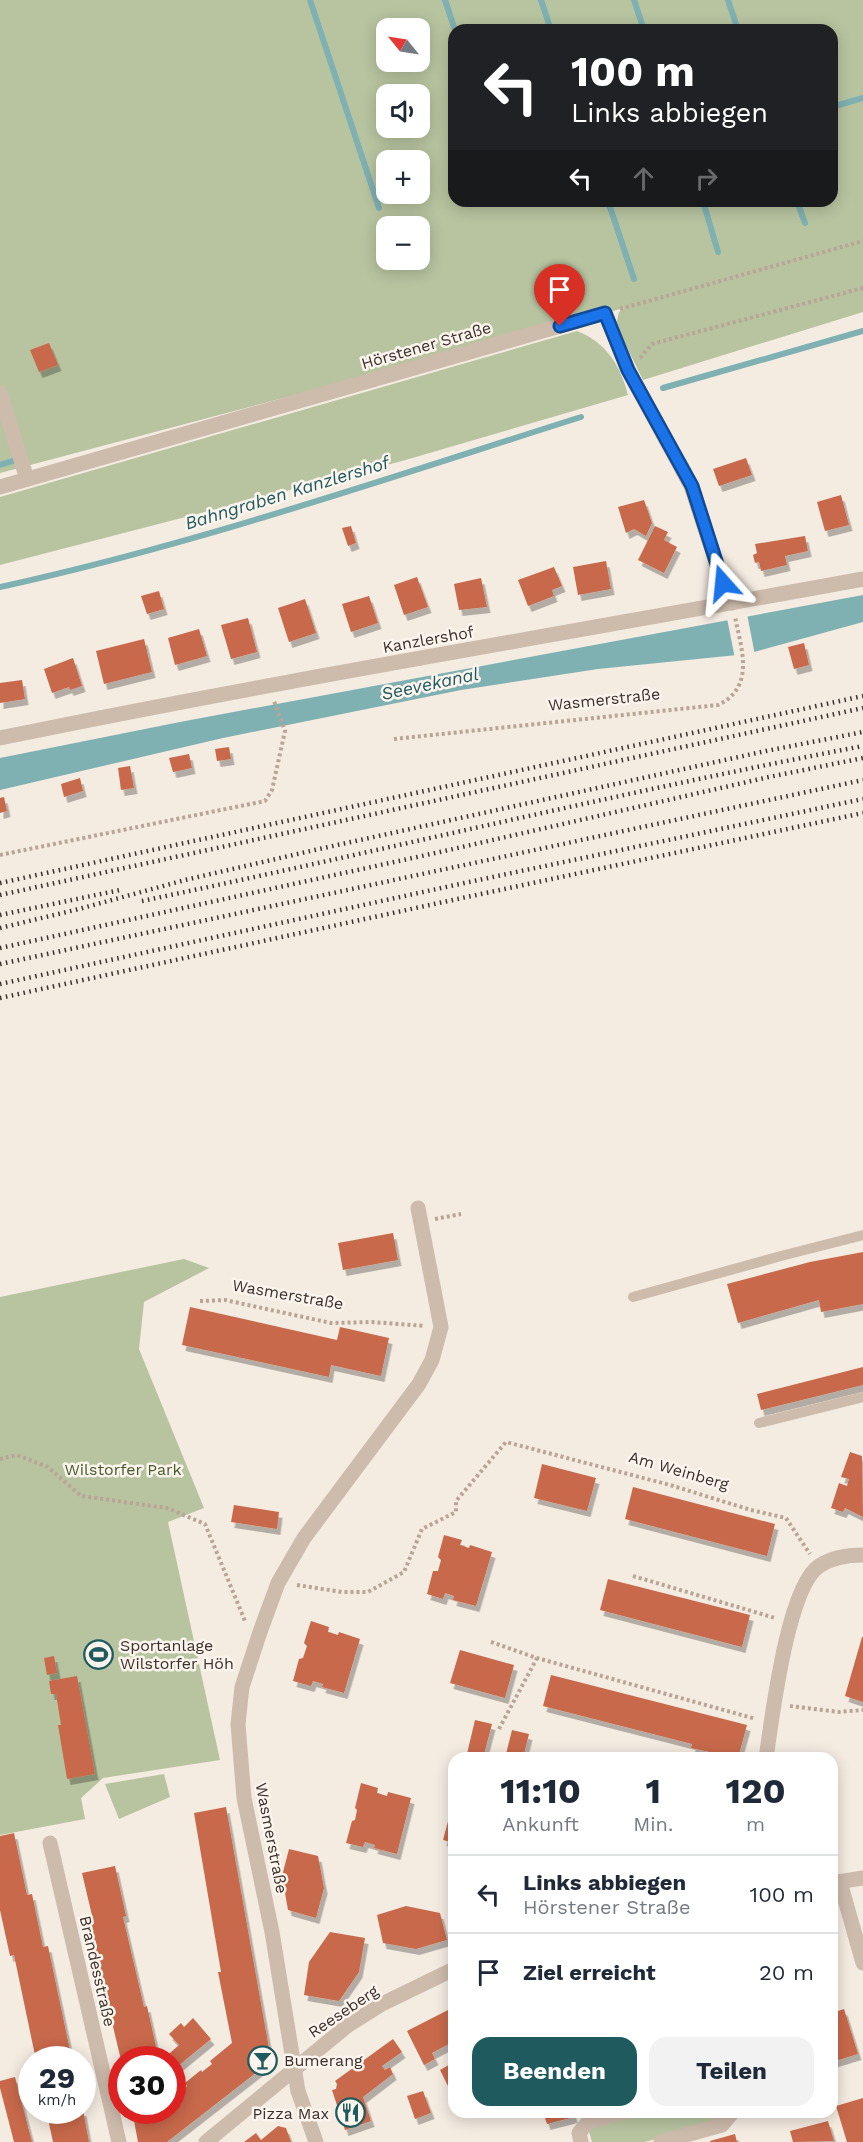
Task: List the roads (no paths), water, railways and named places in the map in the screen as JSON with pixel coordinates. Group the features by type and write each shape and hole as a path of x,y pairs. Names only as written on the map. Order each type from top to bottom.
{"street":[{"name":"Hörstener Straße","path":"0,487 605,313 628,370 692,486 733,609"},
{"path":"0,393 27,479"},
{"name":"Kanzlershof","path":"0,738 303,680 733,609 863,579"},
{"name":"Wasmerstraße","path":"316,2142 301,2103 272,1932 244,1798 238,1724 242,1687 278,1583 304,1538 419,1384 432,1360 441,1327 418,1208"},
{"path":"767,1752 790,1622 804,1586 818,1567 834,1559 863,1555"},
{"name":"Brandesstraße","path":"50,1843 119,2142"},
{"path":"838,1882 863,1878"},
{"path":"838,1888 863,1963"},
{"name":"Reeseberg","path":"206,2142 332,2037 363,2015 448,1972"},
{"path":"581,2142 579,2133 588,2122 602,2118"},
{"path":"661,2142 722,2125 728,2118"}],"lane":[{"path":"633,1297 863,1235"},
{"path":"759,1423 863,1397"}],"water":[{"name":"Seevekanal","path":"863,595 863,622 747,654 598,669 461,690 223,738 0,790 0,758 180,722"}],"waterway":[{"path":"310,0 379,208"},
{"path":"445,0 453,24"},
{"path":"541,0 549,24"},
{"path":"634,0 642,24"},
{"path":"728,0 736,24"},
{"path":"838,105 863,98"},
{"path":"610,207 634,279"},
{"path":"705,207 718,252"},
{"path":"799,207 805,223"},
{"name":"Bahngraben Kanzlershof","path":"663,388 863,331"},
{"name":"Bahngraben Kanzlershof","path":"0,587 74,570 220,530 581,417"},
{"path":"0,465 16,460"}],"railway":[{"path":"0,883 863,696"},
{"path":"0,895 863,708"},
{"path":"0,928 185,880 319,849 766,751 863,732"},
{"path":"142,901 682,783 863,746"},
{"path":"0,948 863,758"},
{"path":"0,964 863,780"},
{"path":"0,984 863,799"},
{"path":"0,998 863,813"},
{"path":"0,915 120,890"}],"place":[{"name":"Sportanlage Wilstorfer Höh","path":"99,1654"},
{"name":"Bumerang","path":"263,2060"},
{"name":"Pizza Max","path":"350,2113"}],"park label":[{"name":"Wilstorfer Park","path":"123,1469"}]}
